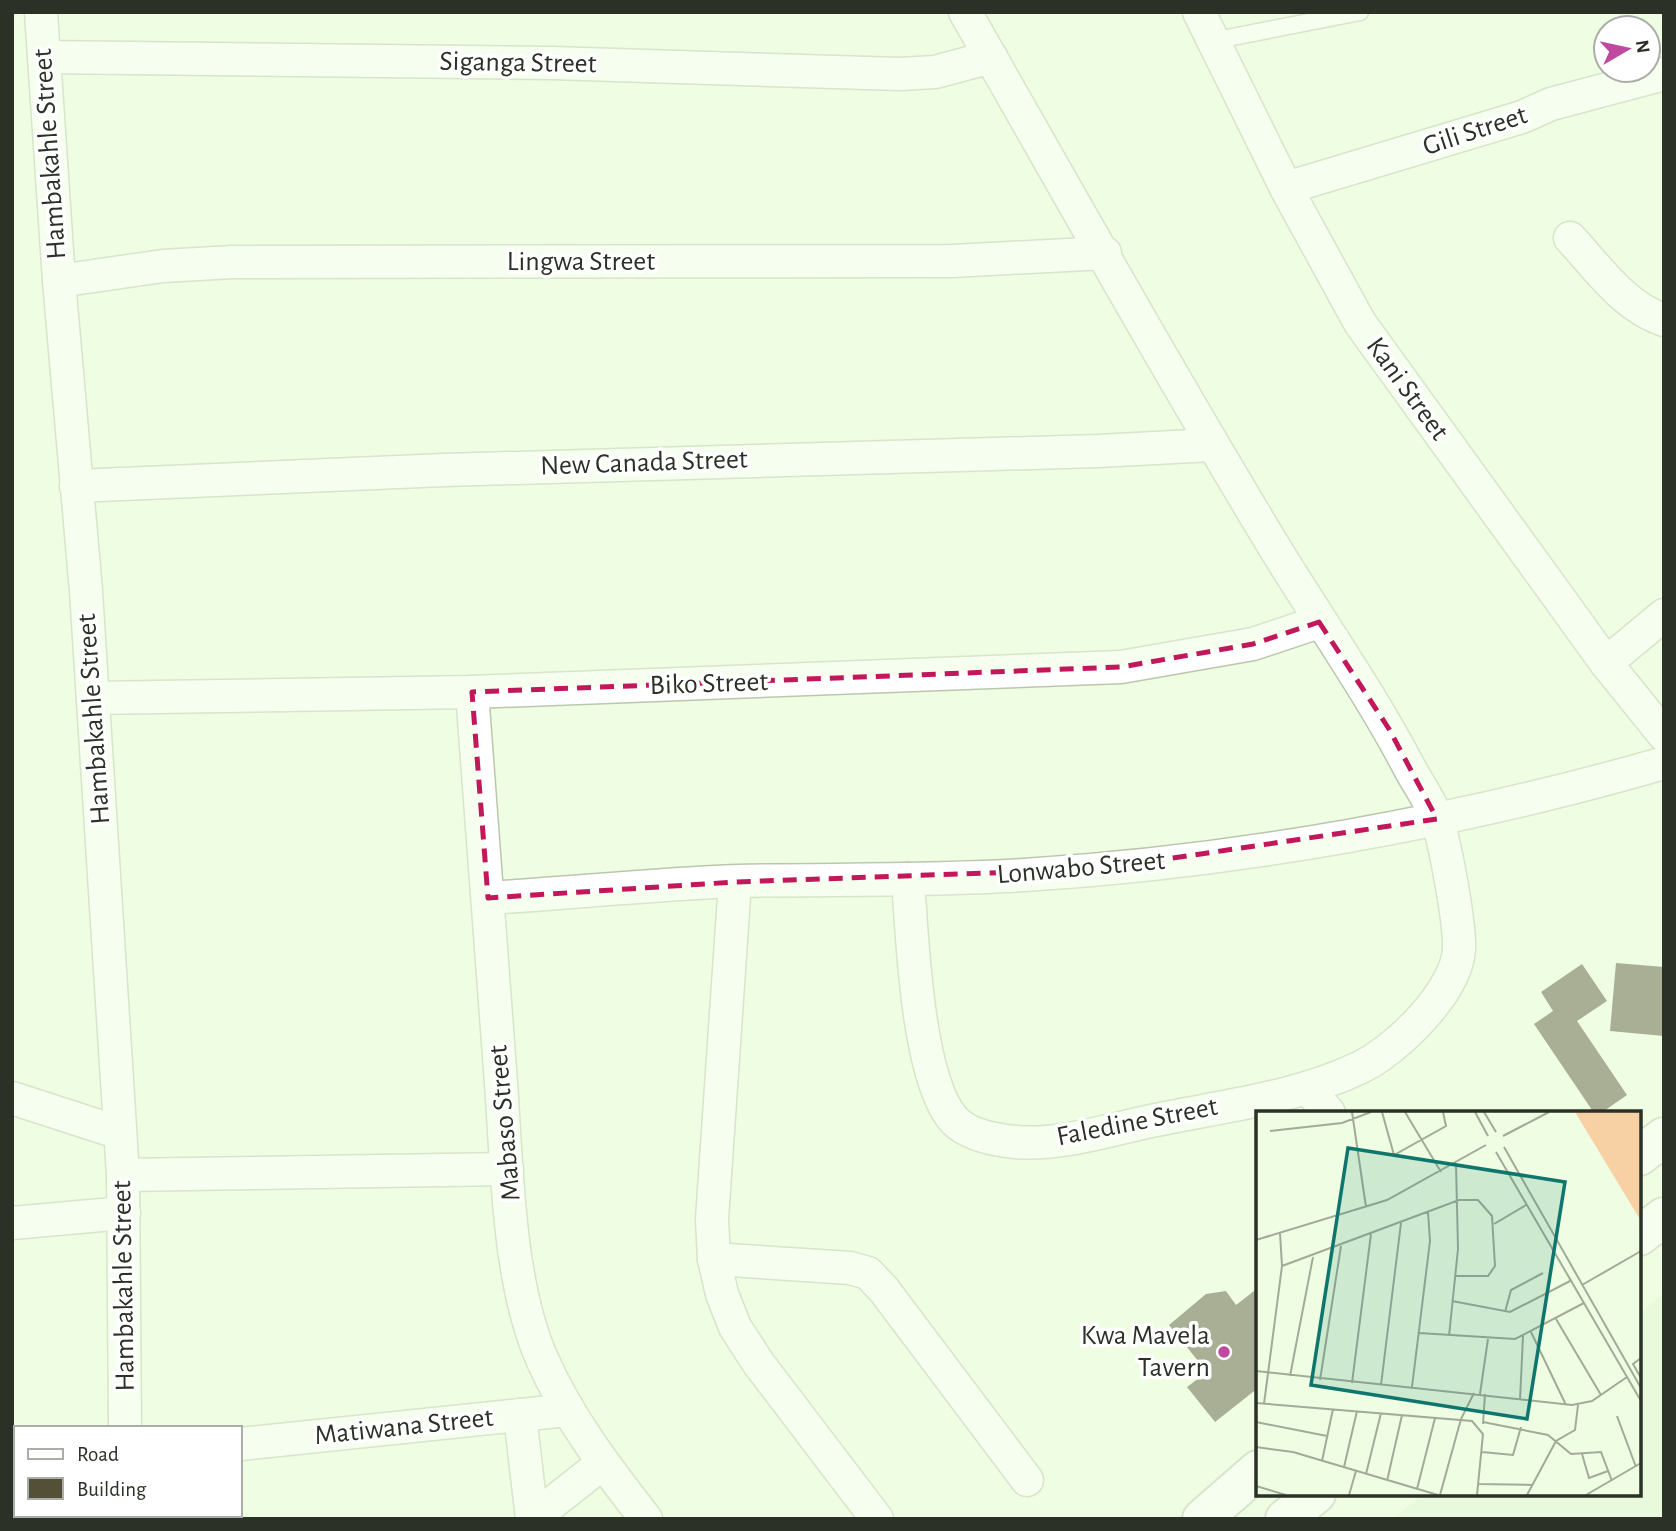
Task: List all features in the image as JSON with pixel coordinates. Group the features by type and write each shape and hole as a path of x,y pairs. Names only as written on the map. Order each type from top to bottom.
{"main road":[{"path":"1641,1154 1664,1137"},
{"path":"1641,1234 1664,1217"},
{"path":"1202,1519 1256,1472"},
{"path":"1285,1519 1314,1496"}],"street":[{"name":"Hambakahle Street","path":"41,12 59,281 93,698 123,1175 125,1426"},
{"name":"Faledine Street","path":"908,879 914,955 930,1064 941,1100 956,1123 981,1136 1018,1142 1068,1138 1308,1088 1363,1066 1411,1029 1446,990 1459,951 1454,899 1437,819 1389,729 1319,622 1212,445 1105,253 965,12"},
{"name":"Kani Street","path":"1199,12 1286,188 1360,323 1606,663 1664,735"},
{"name":"Siganga Street","path":"44,57 552,63 900,74 945,70 990,57"},
{"name":"Gili Street","path":"1286,188 1522,117 1551,104 1664,74"},
{"path":"1570,237 1628,299 1648,315 1664,320"},
{"name":"Lingwa Street","path":"59,281 163,266 233,262 951,261 1105,253"},
{"name":"New Canada Street","path":"76,486 471,469 1098,451 1212,445"},
{"path":"1606,663 1664,615"},
{"name":"Biko Street","path":"93,698 472,692 1121,667 1253,644 1319,622"},
{"name":"Mabaso Street","path":"472,692 507,1169 519,1273 529,1322 542,1359 568,1410 603,1463 646,1519"},
{"name":"Lonwabo Street","path":"488,898 735,881 908,879 1099,869 1287,845 1437,819 1549,794 1664,762"},
{"path":"735,881 712,1219 714,1259 722,1294 735,1327 759,1364 877,1519"},
{"path":"1308,1088 1327,1111"},
{"path":"12,1098 120,1133"},
{"path":"123,1175 441,1173 507,1169"},
{"path":"12,1223 124,1213"},
{"path":"714,1259 850,1268 868,1273 884,1290 1027,1480"},
{"name":"Matiwana Street","path":"242,1444 568,1410"},
{"path":"520,1415 532,1519"},
{"path":"532,1519 603,1463"}],"lane":[{"path":"1213,41 1360,12"}],"highlighted area":[{"path":"1319,622 1389,729 1437,819 1099,869 735,882 488,898 472,692 1121,667 1253,644"}],"shaded area":[{"path":"1664,1293 1664,1519 1393,1519 1421,1496 1641,1496 1641,1312"}],"building":[{"path":"1616,963 1664,967 1664,1036 1610,1031"},
{"path":"1582,964 1607,1001 1577,1021 1627,1095 1604,1111 1593,1111 1534,1024 1553,1011 1541,992"},
{"name":"Kwa Mavela Tavern","path":"1256,1290 1256,1390 1215,1422 1187,1387 1207,1372 1169,1325 1206,1294 1226,1291 1236,1305"}],"place":[{"name":"Kwa Mavela Tavern","path":"1224,1352"}]}
